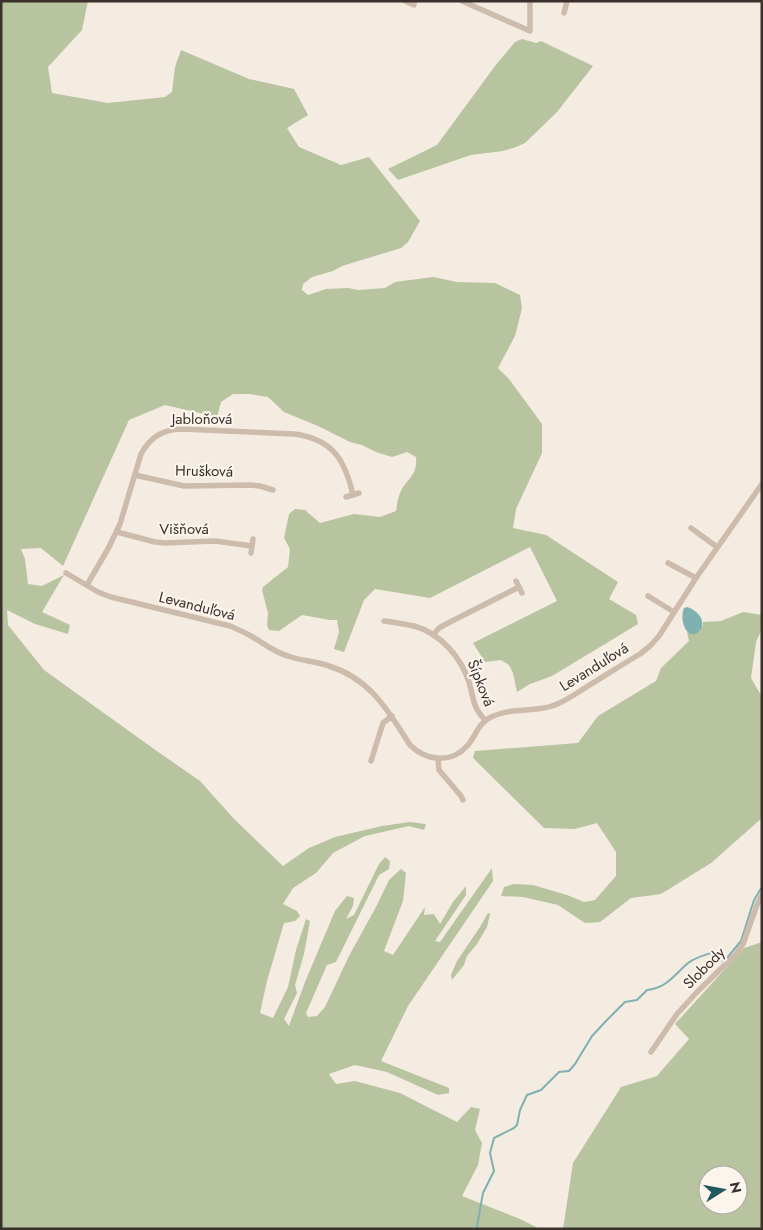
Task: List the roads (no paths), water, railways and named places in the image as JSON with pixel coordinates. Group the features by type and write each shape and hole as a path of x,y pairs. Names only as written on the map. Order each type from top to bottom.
{"street":[{"path":"405,1 414,4 414,1"},
{"path":"462,1 530,31 530,1"},
{"path":"564,13 567,1"},
{"name":"Jabloňová","path":"87,585 117,532 145,447 156,436 167,430 294,434 310,437 324,444 341,460 353,495"},
{"name":"Hrušková","path":"135,475 184,486 250,485 273,490"},
{"name":"Levanduľová","path":"485,720 500,713 546,708 555,705 566,700 650,646 660,636 696,578 762,484"},
{"path":"691,528 717,547"},
{"name":"Višňová","path":"117,532 155,542 215,542 252,546"},
{"path":"668,562 696,578"},
{"name":"Levanduľová","path":"66,573 111,597 230,626 288,656 338,669 367,686 392,716 415,750 425,756 438,759"},
{"path":"433,635 439,628 519,587"},
{"path":"648,596 674,612"},
{"name":"Šípková","path":"384,620 415,627 433,635 448,647 461,664 468,681 475,708 485,720"},
{"path":"371,761 384,723 392,716"},
{"path":"463,800 439,770 438,759 448,758 468,746 485,720"},
{"name":"Slobody","path":"650,1052 677,1014 736,954 743,944 762,895"}],"water":[{"path":"687,607 696,612 702,620 702,627 693,634 686,630 684,625 684,608"}],"waterway":[{"path":"478,1229 483,1193 494,1171 490,1153 494,1138 517,1125 520,1110 527,1095 541,1090 559,1072 569,1071 592,1036 625,1002 637,1000 647,990 665,984 688,963 697,958 714,952 722,961 727,958 741,941 754,900 762,887"}]}
